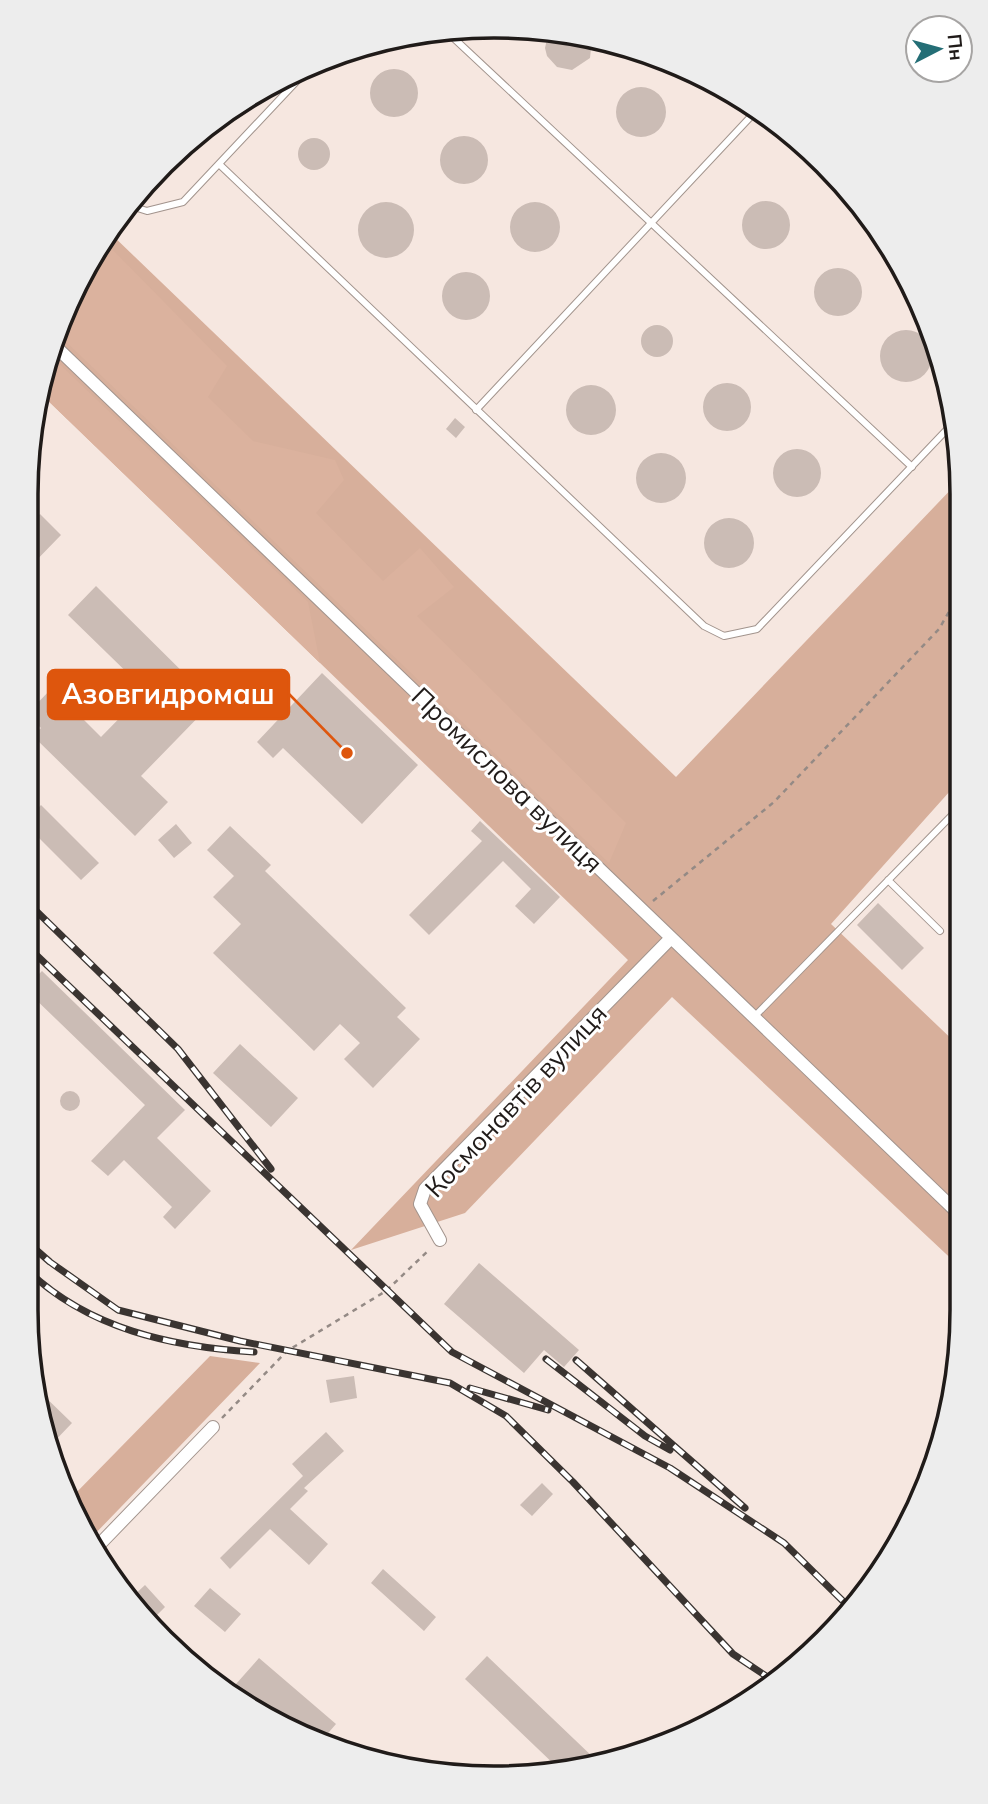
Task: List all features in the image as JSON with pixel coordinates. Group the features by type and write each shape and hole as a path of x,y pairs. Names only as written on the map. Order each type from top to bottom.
{"street":[{"name":"Промислова вулиця","path":"62,352 950,1204"},
{"name":"Космонавтів вулиця","path":"440,1240 421,1204 425,1189 671,938"},
{"path":"102,1542 213,1427"}],"lane":[{"path":"456,40 912,467"},
{"path":"140,209 148,211 183,202 293,85"},
{"path":"476,410 751,118"},
{"path":"219,164 704,626 724,636 757,629 945,431"},
{"path":"754,1017 950,817"},
{"path":"888,880 940,931"}],"path":[{"path":"642,910 774,802 939,629 950,610"},
{"name":"Космонавтів вулиця","path":"213,1427 287,1350 386,1291 440,1240"}],"shaded area":[{"path":"116,239 676,777 950,490 950,791 831,924 950,1037 950,1258 672,997 465,1213 351,1250 628,960 48,401 73,320 85,293"},
{"path":"111,248 227,366 208,397 253,441 335,460 344,480 316,513 383,581 420,548 454,587 417,616 626,823 609,863 65,341 85,293"},
{"path":"58,363 308,602 320,663 48,401"},
{"path":"210,1356 260,1363 97,1532 77,1492"}],"building":[{"path":"546,41 583,47 591,49 590,58 572,70 557,67 547,56"},
{"path":"394,69 411,76 418,93 411,110 394,117 377,110 370,93 377,76"},
{"path":"641,87 658,95 666,112 658,129 641,137 624,129 616,112 624,95"},
{"path":"464,136 481,143 488,160 481,177 464,184 447,177 440,160 447,143"},
{"path":"314,138 326,142 330,154 326,166 314,170 302,166 298,154 302,142"},
{"path":"766,201 783,208 790,225 783,242 766,249 749,242 742,225 749,208"},
{"path":"381,202 391,202 406,210 412,219 412,241 406,250 391,258 381,258 363,246 358,235 358,225 370,207"},
{"path":"535,202 553,209 560,227 553,245 535,252 517,245 510,227 517,209"},
{"path":"838,268 855,275 862,292 855,309 838,316 821,309 814,292 821,275"},
{"path":"466,272 483,279 490,296 483,313 466,320 449,313 442,296 449,279"},
{"path":"657,325 668,330 673,341 668,352 657,357 646,352 641,341 646,330"},
{"path":"896,332 916,332 920,335 930,366 916,380 896,380 882,366 882,346"},
{"path":"727,383 744,390 751,407 744,424 727,431 710,424 703,407 710,390"},
{"path":"591,385 608,393 616,410 608,427 591,435 574,427 566,410 574,393"},
{"path":"455,418 465,427 456,438 446,429"},
{"path":"797,449 814,456 821,473 814,490 797,497 780,490 773,473 780,456"},
{"path":"661,453 679,460 686,478 679,496 661,503 643,496 636,478 643,460"},
{"path":"40,514 61,535 38,559"},
{"path":"729,518 747,525 754,543 747,561 729,568 711,561 704,543 711,525"},
{"path":"96,586 213,702 141,776 168,802 135,836 38,741 38,731 41,728 38,725 38,703 52,688 101,737 146,691 68,615"},
{"path":"322,673 418,765 362,824 283,748 273,758 257,742"},
{"path":"41,805 99,863 81,880 38,837 38,808"},
{"path":"480,821 560,897 534,924 515,906 531,889 503,861 429,935 409,915 482,841 471,831"},
{"path":"176,824 192,843 174,858 158,840"},
{"path":"230,826 271,865 265,871 406,1008 397,1017 420,1039 373,1088 344,1059 360,1043 340,1024 314,1051 213,953 241,924 213,897 234,876 207,850"},
{"path":"878,903 924,948 902,970 857,925"},
{"path":"42,971 185,1110 157,1138 211,1191 175,1229 163,1217 172,1207 124,1160 108,1176 91,1161 145,1105 38,1002 38,975"},
{"path":"240,1044 298,1098 271,1127 213,1073"},
{"path":"66,1091 74,1091 80,1101 74,1111 66,1111 60,1105 60,1097"},
{"path":"479,1263 579,1350 564,1367 544,1350 524,1373 444,1304"},
{"path":"354,1376 357,1398 330,1403 326,1380"},
{"path":"47,1399 72,1423 57,1438"},
{"path":"326,1432 344,1451 304,1488 308,1491 290,1509 328,1544 309,1565 270,1529 230,1569 220,1558 303,1476 292,1464"},
{"path":"542,1483 553,1494 532,1516 520,1505"},
{"path":"383,1569 436,1617 424,1631 371,1583"},
{"path":"145,1585 165,1607 157,1615 137,1592"},
{"path":"210,1588 241,1614 225,1632 194,1606"},
{"path":"487,1656 591,1755 552,1762 465,1679"},
{"path":"259,1658 336,1724 328,1734 320,1731 293,1719 235,1685"}],"railway":[{"path":"38,913 178,1049 271,1169"},
{"path":"38,957 452,1352 670,1468 784,1543 843,1601"},
{"path":"38,1252 118,1310 240,1341 450,1383 506,1416 573,1482 733,1654 765,1675"},
{"path":"38,1280 76,1307 132,1331 192,1345 254,1352"},
{"path":"546,1359 645,1436 670,1450"},
{"path":"576,1360 745,1508"},
{"path":"470,1388 548,1410"}],"place":[{"name":"Азовгидромаш","path":"347,753"}]}
